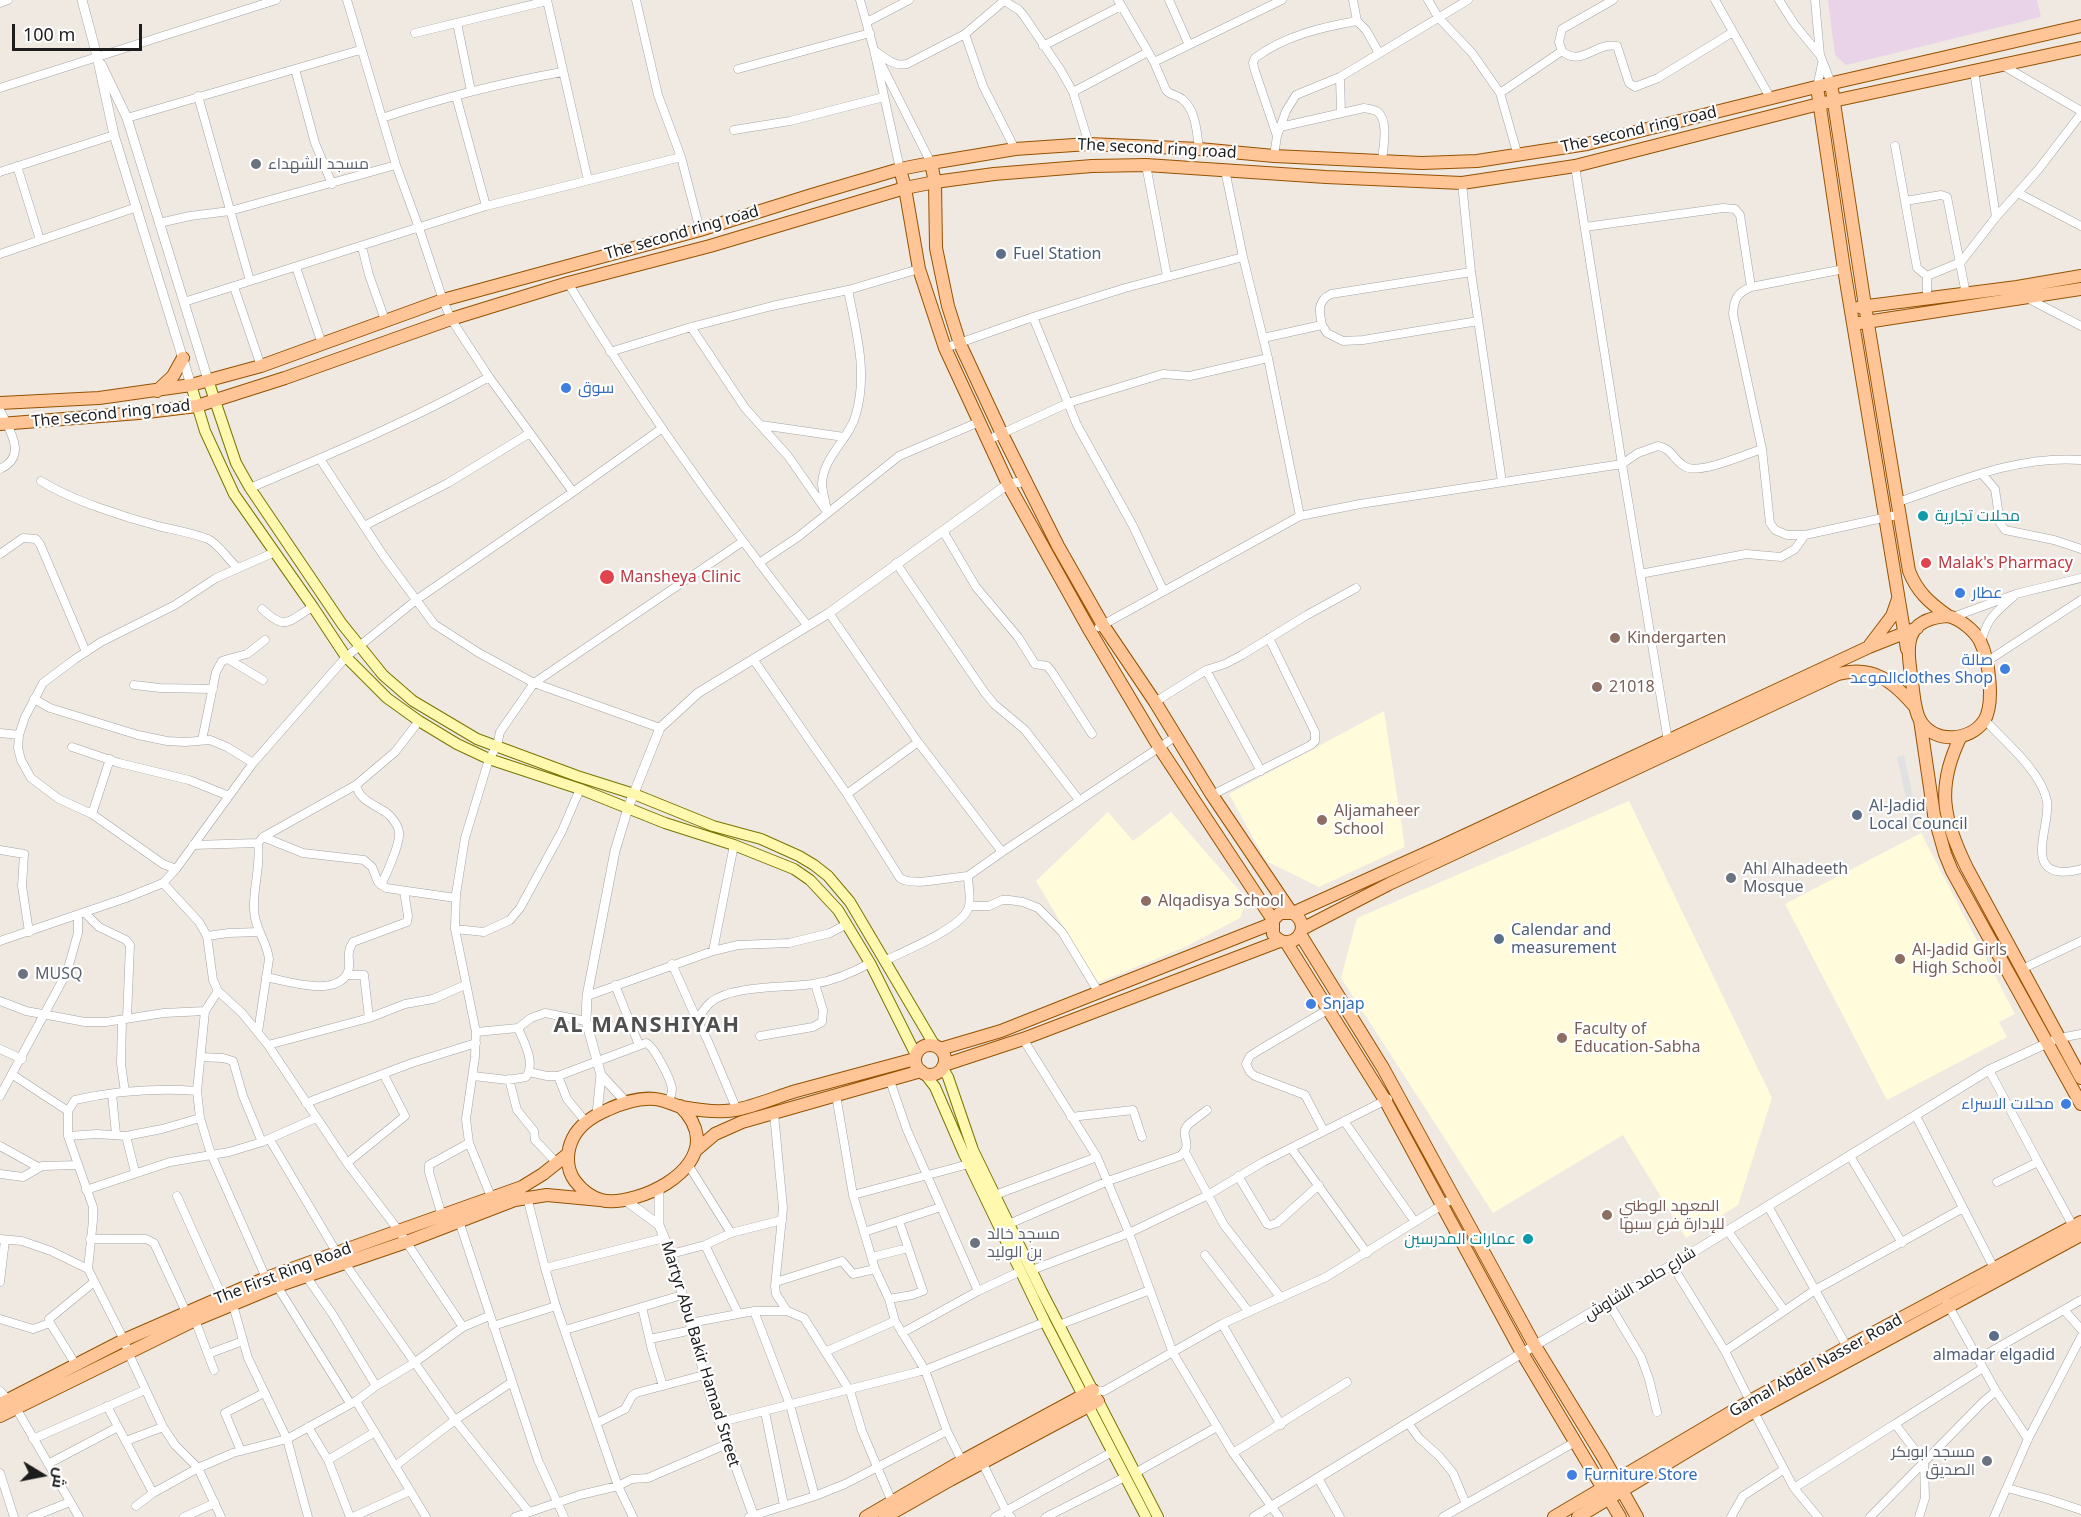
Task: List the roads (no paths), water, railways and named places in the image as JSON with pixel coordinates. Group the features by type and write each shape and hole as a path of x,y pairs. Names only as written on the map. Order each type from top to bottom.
{"main road":[{"name":"The second ring road","path":"0,403 99,398 191,385 261,366 443,300 700,230 900,169 931,163 1015,149 1089,144 1199,148 1274,156 1444,163 1518,156 1587,144 1832,83 2081,26"},
{"name":"The second ring road","path":"3,424 197,406 285,378 451,319 568,283 710,246 905,188 935,182 1016,172 1092,166 1146,165 1425,183 1462,183 1575,166 1819,104 2081,48"},
{"path":"1832,83 1865,306 1909,571 1914,584 1921,593 1950,617 1966,626 1981,642 1986,662 1990,703 1984,720 1976,729 1960,738 1950,760 1944,788 1952,831 1967,868 2081,1078"},
{"path":"1817,87 1844,269 1931,800 1945,854 2081,1104"},
{"path":"931,163 935,182 936,248 948,306 960,344 1058,546 1103,625 1155,702 1212,795 1292,912 1300,920 1301,932 1398,1094 1535,1346 1637,1517"},
{"path":"900,169 919,269 945,348 1008,484 1090,631 1160,747 1272,922 1273,934 1283,941 1329,1009 1385,1100 1522,1353 1620,1517"},
{"path":"1851,309 2081,276"},
{"path":"1853,324 2081,289"},
{"path":"157,391 173,376 183,357"},
{"path":"208,380 236,463 250,488 359,648 383,675 413,701 477,739 634,794 713,826 761,839 799,856 828,876 850,902 945,1059 943,1066 973,1150 1009,1224 1045,1322 1093,1397 1112,1452 1158,1517"},
{"path":"191,385 216,460 234,494 346,657 387,698 457,744 489,759 580,789 665,823 734,845 794,869 810,880 832,902 870,963 915,1057 918,1068 934,1087 969,1164 1026,1270 1059,1325 1130,1475 1146,1517"},
{"path":"1869,646 1892,616 1899,598"},
{"path":"600,1200 581,1189 573,1179 568,1167 571,1141 577,1131 597,1114 626,1102 654,1099 723,1112 737,1110 915,1057 923,1046 938,1047 1001,1031 1272,922 1280,913 1292,912 1668,741 1869,646 1917,628 1929,620 1950,617"},
{"path":"1907,649 1917,628"},
{"path":"695,1151 719,1132 742,1122 923,1072 932,1074 943,1066 1023,1039 1283,941 1294,940 1301,932 1389,884 1838,674 1866,672 1891,681 1930,730 1938,734 1960,738"},
{"path":"191,1316 233,1305 306,1276 340,1258 406,1242 515,1200 560,1195 600,1200 625,1200 659,1188 671,1182 689,1166 695,1151 694,1127 689,1115 674,1104"},
{"name":"The First Ring Road","path":"8,1404 76,1365 126,1346 191,1316 222,1296 266,1278 340,1258 399,1231 492,1199 534,1180 568,1154"},
{"name":"Gamal Abdel Nasser Road","path":"1554,1517 1606,1493 1847,1347 1946,1301 1995,1270 2078,1228"},
{"name":"Gamal Abdel Nasser Road","path":"1752,1406 2078,1228"},
{"path":"0,1416 8,1404 126,1346"},
{"path":"885,1517 965,1466 982,1462 1093,1397"},
{"path":"866,1517 1093,1397"},
{"name":"Gamal Abdel Nasser Road","path":"1578,1517 1606,1493"}],"street":[{"path":"0,3 9,0"},
{"path":"82,0 114,135 191,385"},
{"path":"0,88 276,0"},
{"path":"347,0 396,165 451,319 489,377 573,492"},
{"path":"860,0 870,33 900,169"},
{"path":"867,22 909,0"},
{"path":"874,50 893,64 900,66 965,34 1004,0 1019,10 1052,56 1073,92 1089,144"},
{"path":"1169,0 1189,45"},
{"path":"1154,63 1282,0"},
{"path":"1353,0 1357,21 1366,30 1379,53"},
{"path":"1428,0 1438,17 1472,53 1500,93 1518,156"},
{"path":"1274,156 1280,127 1286,111 1296,96 1340,77 1468,0"},
{"path":"1613,0 1562,29 1559,42 1562,51 1568,57 1575,58 1609,45 1617,46 1629,83 1635,87 1658,78 1733,32"},
{"path":"1715,0 1772,99"},
{"path":"1779,0 1795,25 1821,55"},
{"path":"1815,0 1822,64 1817,87"},
{"path":"415,33 547,1 588,180"},
{"path":"639,1 658,95 681,157 700,230"},
{"path":"1043,46 1120,3 1169,94 1182,98 1191,110 1197,127 1199,148"},
{"path":"1277,136 1254,71 1255,58 1288,40 1317,29 1357,21"},
{"path":"457,23 471,91"},
{"path":"738,69 870,33"},
{"path":"965,34 983,86 1015,149"},
{"path":"127,118 360,50"},
{"path":"874,50 931,163"},
{"path":"1500,93 1562,51"},
{"path":"1073,92 1148,52"},
{"path":"97,56 127,118 208,380"},
{"path":"1822,64 1832,83"},
{"path":"1927,276 1961,262 2081,112 2002,65"},
{"path":"295,69 315,143 332,184"},
{"path":"1974,71 1996,217"},
{"path":"382,118 471,91 562,72"},
{"path":"1340,77 1341,113"},
{"path":"198,96 250,281"},
{"path":"456,96 486,206"},
{"path":"734,130 790,121 884,97"},
{"path":"1280,127 1364,108 1378,113 1382,118 1384,130 1382,161"},
{"path":"0,172 114,135"},
{"path":"1895,146 1917,268 1927,276"},
{"path":"184,302 486,206 681,157"},
{"path":"159,223 230,211 396,165"},
{"path":"1146,165 1167,276"},
{"path":"17,166 40,240"},
{"path":"1575,166 1668,741"},
{"path":"1225,170 1268,358 1300,516"},
{"path":"1462,183 1471,272 1502,482"},
{"path":"2018,193 2081,226"},
{"path":"1905,201 1941,195 1947,197 1966,294"},
{"path":"0,254 137,207"},
{"path":"1585,228 1723,208 1735,209 1740,215 1750,287"},
{"path":"362,247 385,320"},
{"path":"945,348 1033,316 1167,276 1244,257"},
{"path":"296,267 322,344"},
{"path":"610,352 691,327 772,306 848,290 919,269"},
{"path":"1844,269 1750,287 1737,294 1734,300 1733,314 1762,449 1770,523 1780,533 1805,535 1886,518 1899,508 1982,474 2032,462 2081,460"},
{"path":"1471,272 1331,294 1321,302 1319,311 1322,325 1327,333 1343,341 1363,340 1478,321"},
{"path":"1927,276 1927,299"},
{"path":"568,283 661,429 742,542 807,625"},
{"path":"234,287 261,366"},
{"path":"827,512 822,484 824,474 856,415 862,365 848,290"},
{"path":"2026,298 2081,326"},
{"path":"1033,316 1077,425 1133,526 1163,590"},
{"path":"1263,338 1322,325"},
{"path":"691,327 745,408 788,456 827,512"},
{"path":"988,440 1068,403 1163,374 1190,376 1268,358"},
{"path":"250,488 437,406 489,377"},
{"path":"0,410 3,424 15,446 16,454 9,465 0,469"},
{"path":"759,563 798,537 899,456 979,422"},
{"path":"761,425 844,437"},
{"path":"0,941 81,915 163,883 176,869 253,763 346,657 416,600 661,429"},
{"path":"364,526 448,483 530,433"},
{"path":"1090,631 1300,516 1360,504 1622,464 1638,453 1658,446 1668,449 1682,465 1695,470 1762,449"},
{"path":"320,459 364,526 434,624 534,683 660,728"},
{"path":"1982,474 1995,489 2000,523 2005,530 2054,540 2081,549"},
{"path":"41,481 54,489 120,514 182,530 209,540 218,546 238,568"},
{"path":"597,1114 601,1075 586,1021 587,996 615,851 628,808 660,728 698,693 829,613 1008,484 1027,481"},
{"path":"943,531 976,586 1026,647 1035,664 1047,666 1052,672 1092,734"},
{"path":"1641,574 1746,554 1781,557 1795,549 1805,535"},
{"path":"0,554 23,538 36,539 86,652"},
{"path":"492,1199 469,1143 466,1119 476,1032 455,928 456,898 465,838 489,759 497,746 500,732 534,683 742,542"},
{"path":"176,869 158,860 92,814 59,799 31,778 21,760 18,748 19,735 34,699 43,683 50,677 101,642 170,608 216,578 274,552"},
{"path":"896,563 985,693 994,704 1025,730 1079,800"},
{"path":"1950,617 2016,594 2081,578"},
{"path":"1155,702 1206,670 1242,656 1356,588"},
{"path":"1981,642 1986,625 1993,614 2016,594"},
{"path":"1986,662 2081,600"},
{"path":"262,609 278,622 285,623 313,607"},
{"path":"829,613 918,742 1002,852"},
{"path":"1212,795 1262,771 1315,741 1316,736 1269,638"},
{"path":"202,740 219,665 228,659 248,654 265,640"},
{"path":"228,659 263,680"},
{"path":"753,659 847,794 900,878 905,882 918,883 968,876 1176,737"},
{"path":"1206,670 1262,771"},
{"path":"134,685 213,689"},
{"path":"34,699 50,708 138,735 167,741 210,740 227,747 253,763"},
{"path":"1984,720 2022,760 2043,788 2047,802 2042,854 2045,865 2052,870 2064,872 2081,869"},
{"path":"261,840 356,785 395,752 419,721"},
{"path":"0,733 19,735"},
{"path":"847,794 918,742"},
{"path":"72,747 130,766 189,780 229,796"},
{"path":"92,814 110,759"},
{"path":"356,785 357,792 390,816 399,830 391,864 381,885"},
{"path":"455,928 484,932 498,927 515,914 562,831 580,789"},
{"path":"193,845 261,840 303,853 364,860 372,867 381,885 386,888 456,898"},
{"path":"258,1032 268,951 258,932 254,910 261,840"},
{"path":"713,951 734,845"},
{"path":"0,850 24,854 22,886 29,932"},
{"path":"884,961 936,935 963,917 969,906 968,876"},
{"path":"163,883 199,922 207,936 213,980 218,991 242,1012 268,1045 347,1163 399,1231 463,1327"},
{"path":"266,977 321,987 339,982 347,975 349,967 347,956 353,942 407,922 404,891"},
{"path":"969,906 989,906 1002,900 1009,900 1038,908 1062,932 1099,993"},
{"path":"0,1096 62,983 71,960 81,915"},
{"path":"81,915 126,940 130,945 121,1064 125,1092"},
{"path":"587,996 713,951 738,945 797,941 830,933 847,924"},
{"path":"207,936 258,932"},
{"path":"2022,969 2081,941"},
{"path":"697,1020 712,1001 726,995 764,988 816,984 846,975 870,963"},
{"path":"672,964 737,1110"},
{"path":"347,975 364,975 369,1018"},
{"path":"760,1036 813,1027 822,1022 823,1010 816,984"},
{"path":"615,985 639,1045"},
{"path":"268,1045 369,1018 405,1004 433,999 465,986"},
{"path":"218,991 205,1011 198,1091 200,1118 211,1154 266,1278"},
{"path":"0,1001 45,1016 85,1022 205,1011"},
{"path":"1324,1131 1305,1095 1255,1076 1246,1064 1250,1056 1329,1009"},
{"path":"476,1032 519,1028 531,1018 545,1013 586,1021"},
{"path":"472,1076 509,1079 526,1077 530,1072 530,1059 519,1028"},
{"path":"2060,1038 2081,1034"},
{"name":"شارع حامد الشاوش","path":"1254,1517 1989,1071 2060,1038"},
{"path":"1023,1039 1097,1157 1129,1233 1173,1353 1233,1453 1279,1517"},
{"path":"306,1103 476,1042"},
{"path":"530,1072 558,1076 646,1043 653,1048 672,1086 671,1097 674,1104"},
{"path":"0,1049 22,1059"},
{"path":"201,1057 223,1058 232,1061 243,1096 266,1141 340,1258 455,1420 529,1512"},
{"path":"1989,1071 2038,1162 2078,1228"},
{"path":"13,1075 68,1111"},
{"path":"347,1163 405,1116 384,1075"},
{"path":"601,1075 626,1102"},
{"path":"558,1076 567,1099 586,1122"},
{"path":"509,1079 517,1110 534,1131 535,1140 557,1163"},
{"path":"890,1081 907,1130 978,1291"},
{"path":"198,1091 177,1089 125,1092 75,1100 68,1111 68,1136 93,1207 88,1269 163,1427 198,1468 221,1517"},
{"path":"112,1094 116,1134"},
{"path":"902,1333 978,1291 1026,1270 1129,1233 1208,1195 1238,1176 1398,1094"},
{"path":"836,1095 853,1194 875,1269 889,1299 895,1321 925,1370 947,1431 965,1466"},
{"path":"1071,1117 1133,1110 1142,1137"},
{"path":"1009,1224 1108,1181 1180,1156 1187,1147 1185,1133 1187,1126 1207,1110"},
{"path":"774,1114 782,1194 776,1294 787,1311"},
{"path":"1916,1116 1995,1270"},
{"path":"68,1136 116,1134 126,1136 200,1118"},
{"path":"86,1190 170,1162 229,1152 266,1141 316,1118"},
{"path":"1344,1121 1415,1222"},
{"path":"126,1136 135,1172"},
{"path":"442,1216 429,1165 469,1143"},
{"path":"0,1146 38,1167"},
{"path":"1291,1148 1367,1253"},
{"path":"1185,1152 1224,1225 1281,1298"},
{"path":"1850,1156 1902,1243"},
{"path":"995,1195 1097,1157"},
{"path":"1997,1182 2038,1162"},
{"path":"853,1194 969,1164"},
{"path":"0,1174 23,1177 38,1167 78,1165"},
{"path":"689,1166 731,1233"},
{"path":"1238,1176 1267,1224 1270,1225 1277,1223 1319,1185"},
{"name":"Martyr Abu Bakir Hamad Street","path":"659,1188 658,1225 671,1254 704,1375 752,1516"},
{"path":"177,1196 222,1296"},
{"path":"527,1197 556,1305 618,1486 633,1517"},
{"path":"1093,1397 1222,1324 1326,1277 1455,1197"},
{"name":"Martyr Abu Bakir Hamad Street","path":"625,1200 658,1225"},
{"path":"1768,1206 1847,1347"},
{"path":"864,1232 941,1207"},
{"path":"1725,1351 1815,1290 1963,1208"},
{"path":"671,1254 705,1245 731,1233 782,1220"},
{"path":"459,1221 538,1460 564,1517"},
{"path":"889,1299 912,1295 923,1290 900,1221"},
{"path":"1728,1231 1784,1310"},
{"path":"545,1268 664,1238"},
{"path":"0,1282 2,1239 22,1241 51,1251 88,1269"},
{"path":"90,1239 146,1239 154,1243 191,1316 214,1370"},
{"path":"705,1245 738,1313"},
{"path":"872,1257 908,1248"},
{"path":"1205,1255 1249,1312"},
{"path":"776,1282 842,1261 853,1274 875,1269"},
{"path":"1672,1265 1725,1351 1783,1470 1794,1488 1818,1517"},
{"path":"306,1276 333,1315 375,1386"},
{"path":"76,1365 50,1323 50,1317 94,1282"},
{"path":"277,1286 375,1432 426,1517"},
{"path":"1059,1325 1150,1290"},
{"path":"565,1330 682,1295"},
{"path":"1978,1359 2081,1300"},
{"path":"1946,1301 1996,1390 2028,1439"},
{"path":"1608,1302 1641,1357 1657,1412"},
{"path":"233,1305 248,1358 287,1438 308,1517"},
{"path":"493,1326 556,1305"},
{"path":"642,1307 663,1386"},
{"path":"2064,1310 2081,1329"},
{"path":"754,1311 790,1406 814,1496"},
{"path":"650,1339 738,1313 787,1311 804,1318 827,1351 850,1391 862,1431 892,1502"},
{"path":"136,1506 153,1493 198,1468 241,1451 287,1438 308,1427 353,1402 414,1363 463,1327 489,1316"},
{"path":"0,1319 33,1329 50,1323"},
{"path":"827,1351 895,1321"},
{"path":"721,1422 850,1391 925,1370 1045,1322"},
{"path":"1222,1324 1281,1425"},
{"path":"1995,1517 2028,1439 2081,1337"},
{"path":"208,1354 243,1341"},
{"path":"1794,1488 1983,1368"},
{"path":"597,1423 625,1409 636,1393 704,1375"},
{"path":"395,1466 455,1420 512,1382"},
{"path":"1233,1453 1347,1382"},
{"path":"0,1390 33,1439 79,1517"},
{"path":"33,1439 146,1390"},
{"path":"1870,1517 1996,1390"},
{"path":"241,1451 225,1413 264,1393"},
{"path":"107,1407 153,1493"},
{"path":"765,1412 784,1505"},
{"path":"1408,1423 1452,1473 1466,1504"},
{"path":"1895,1424 1924,1462 1925,1498 1919,1517"},
{"path":"1047,1517 1130,1475 1217,1426"},
{"path":"48,1464 118,1427"},
{"path":"126,1441 163,1427"},
{"path":"308,1427 328,1460 351,1517 410,1491"},
{"path":"752,1516 814,1496 876,1468 947,1431"},
{"path":"328,1460 375,1432"},
{"path":"1443,1517 1575,1442"},
{"path":"514,1517 618,1486 632,1479 648,1478 727,1444"},
{"path":"995,1517 1009,1514 1112,1452"},
{"path":"982,1462 1009,1514"},
{"path":"1731,1517 1743,1496 1783,1470"},
{"path":"0,1473 14,1517"},
{"path":"1317,1478 1340,1517"},
{"path":"2007,1488 2081,1510"},
{"path":"32,1517 70,1502"},
{"path":"184,1517 215,1503"}],"place":[{"name":"مسجد الشهداء","path":"256,164"},
{"name":"Fuel Station","path":"1001,254"},
{"name":"سوق","path":"566,388"},
{"name":"محلات تجارية","path":"1923,516"},
{"name":"Malak's Pharmacy","path":"1926,563"},
{"name":"Mansheya Clinic","path":"607,577"},
{"name":"عطار","path":"1960,593"},
{"name":"Kindergarten","path":"1615,638"},
{"name":"صالة الموعدclothes Shop","path":"2005,669"},
{"name":"21018","path":"1597,687"},
{"name":"Al-Jadid Local Council","path":"1857,815"},
{"name":"Aljamaheer School","path":"1322,820"},
{"name":"Ahl Alhadeeth Mosque","path":"1731,878"},
{"name":"Alqadisya School","path":"1146,901"},
{"name":"Calendar and measurement","path":"1499,939"},
{"name":"Al-Jadid Girls High School","path":"1900,959"},
{"name":"MUSQ","path":"23,974"},
{"name":"Snjap","path":"1311,1004"},
{"name":"Faculty of Education-Sabha","path":"1562,1038"},
{"name":"محلات الاسراء","path":"2066,1104"},
{"name":"المعهد الوطني للإدارة فرع سبها","path":"1607,1215"},
{"name":"عمارات المدرسين","path":"1528,1239"},
{"name":"مسجد خالد بن الوليد","path":"975,1243"},
{"name":"almadar elgadid","path":"1994,1336"},
{"name":"مسجد ابوبكر الصديق","path":"1987,1461"},
{"name":"Furniture Store","path":"1572,1475"}],"district":[{"name":"AL MANSHIYAH","path":"647,1026"}]}
